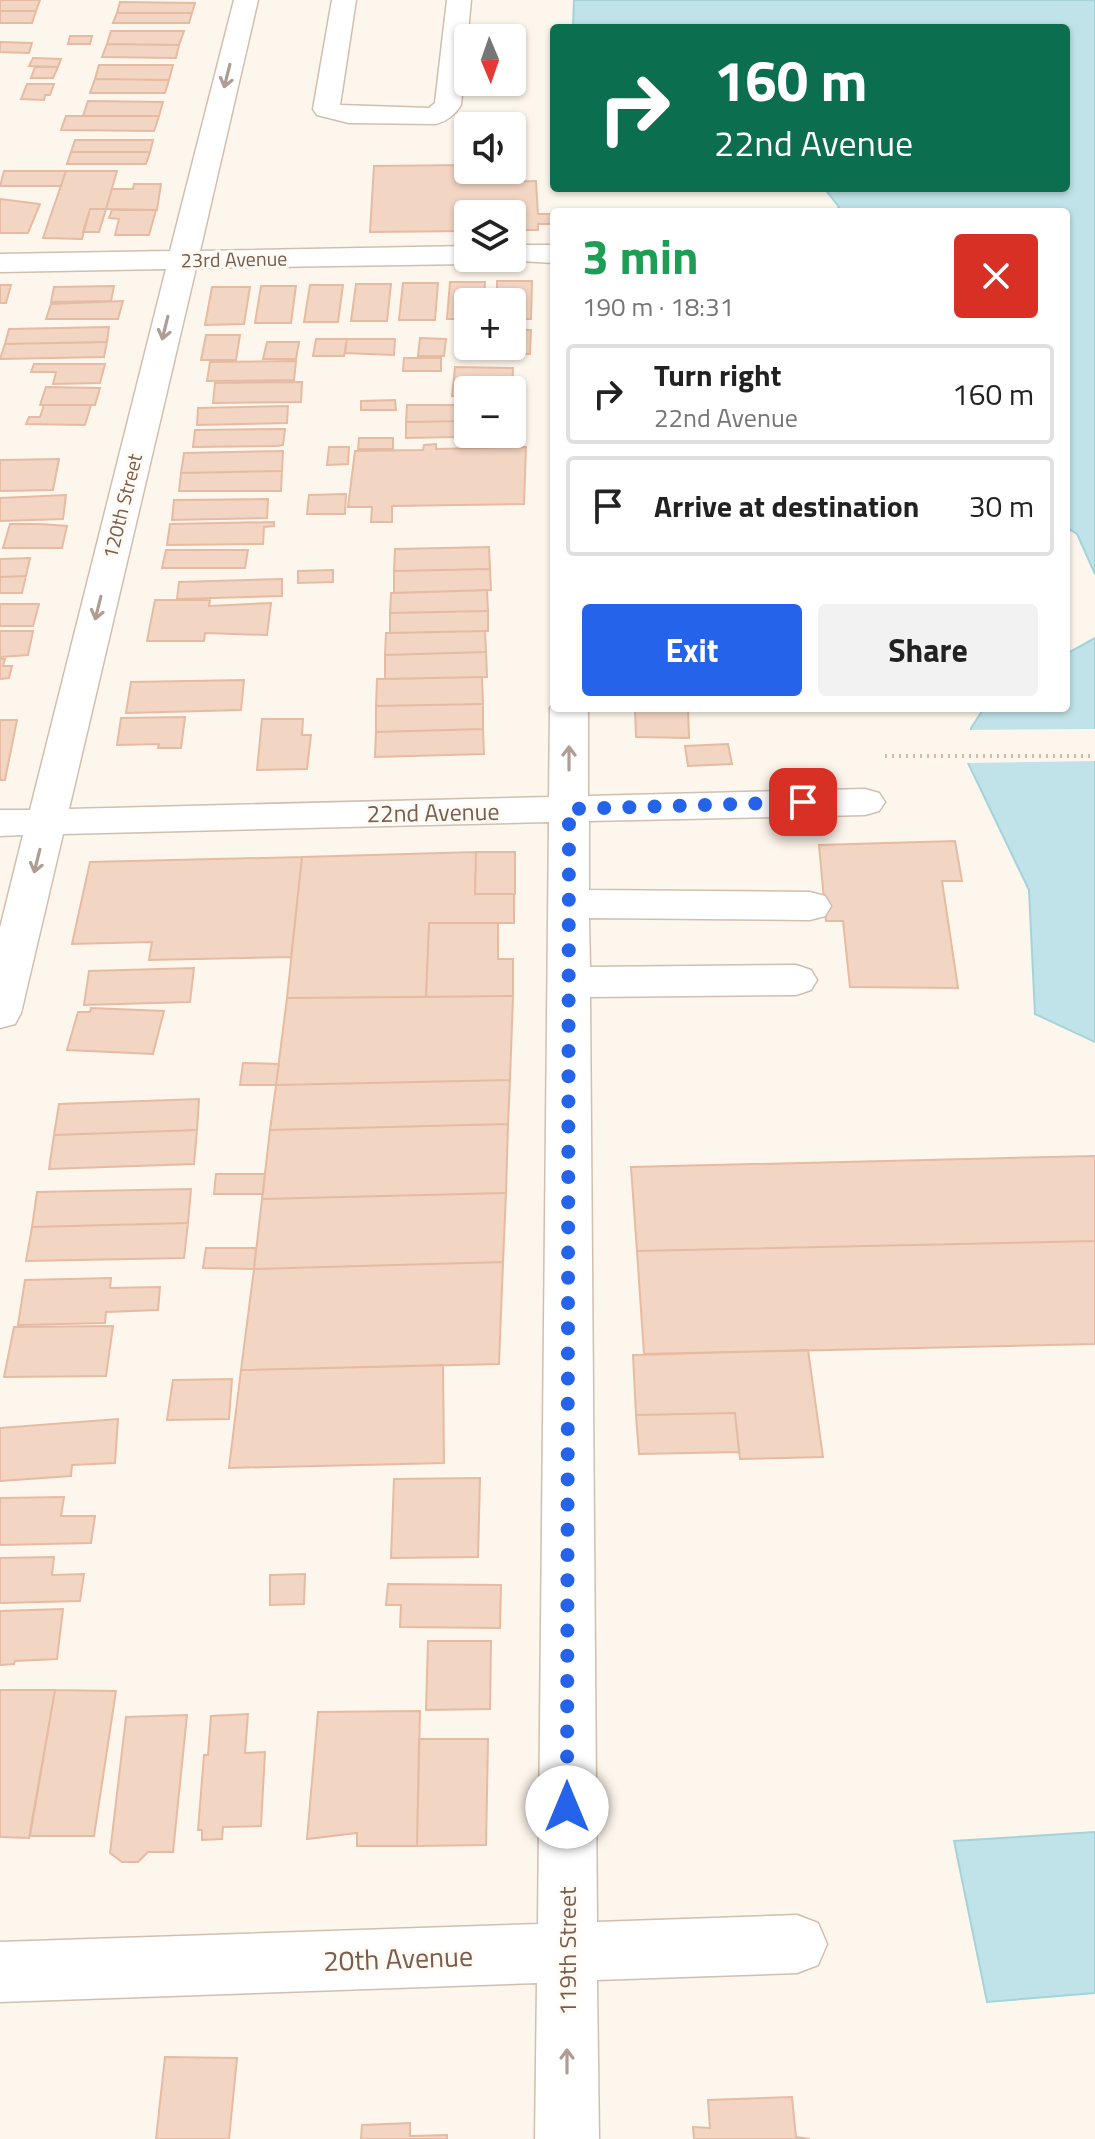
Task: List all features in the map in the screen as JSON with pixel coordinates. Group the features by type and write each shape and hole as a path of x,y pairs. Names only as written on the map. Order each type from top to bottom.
{"street":[{"name":"120th Street","path":"0,1013 246,0"},
{"path":"344,0 326,109 349,115 436,116 448,105 459,0"},
{"path":"526,254 550,254"},
{"name":"23rd Avenue","path":"0,263 454,255"},
{"name":"119th Street","path":"567,2139 569,712"},
{"name":"22nd Avenue","path":"0,823 865,802"},
{"path":"569,904 810,906"},
{"path":"569,982 796,980"},
{"name":"20th Avenue","path":"0,1972 797,1944"}],"path":[{"path":"885,756 1095,756"}],"water":[{"path":"574,0 1095,0 1095,574 1077,534 1070,530 1070,208 838,208 827,192 1070,192 1070,24 573,24"},
{"path":"1095,638 1095,1042 1035,1014 1029,890 968,763 971,728 981,712 1070,712 1070,652"},
{"path":"1095,1832 1095,1993 987,2002 954,1841"}],"pier":[{"path":"1095,729 1095,761 964,763 967,730"}],"building":[{"path":"0,0 40,0 36,11 0,11"},
{"path":"120,2 195,3 192,13 117,13"},
{"path":"0,11 36,11 32,23 0,23"},
{"path":"117,13 192,13 189,23 113,23"},
{"path":"111,31 184,31 179,45 107,44"},
{"path":"70,36 92,36 90,44 68,44"},
{"path":"0,42 32,43 29,53 0,52"},
{"path":"107,44 179,45 176,58 102,57"},
{"path":"33,58 61,59 58,67 29,66"},
{"path":"99,65 173,65 169,80 95,79"},
{"path":"35,67 58,67 53,78 31,78"},
{"path":"95,79 169,80 165,93 90,93"},
{"path":"27,84 54,84 50,95 45,95 44,100 21,99"},
{"path":"88,101 163,102 159,116 83,116"},
{"path":"66,116 159,116 154,131 61,130"},
{"path":"75,140 153,140 150,152 71,152"},
{"path":"71,152 150,152 146,164 67,164"},
{"path":"454,165 454,184 526,184 526,181 536,181 538,214 550,214 550,224 538,224 538,230 526,230 526,200 454,200 454,231 370,232 374,166"},
{"path":"4,171 66,171 61,186 0,186"},
{"path":"66,171 117,171 106,209 90,209 82,239 43,238"},
{"path":"134,184 161,184 157,210 106,209 112,189 133,189"},
{"path":"0,199 40,204 28,233 0,233"},
{"path":"90,209 106,209 99,232 83,232"},
{"path":"112,210 156,210 149,235 115,235 119,219 109,218"},
{"path":"497,281 532,281 531,319 526,319 526,288 497,288"},
{"path":"450,282 485,282 485,288 454,288 454,319 447,319"},
{"path":"403,283 438,283 435,320 399,320"},
{"path":"356,284 391,284 387,321 351,321"},
{"path":"0,285 11,285 6,303 0,303"},
{"path":"310,285 343,285 338,322 304,322"},
{"path":"114,286 111,301 51,302 54,287"},
{"path":"261,286 296,286 291,323 255,323"},
{"path":"212,287 250,287 244,324 205,325"},
{"path":"123,301 118,319 46,319 51,304"},
{"path":"109,327 107,342 5,344 9,329"},
{"path":"526,330 531,330 530,354 526,354"},
{"path":"206,335 240,335 236,360 201,360"},
{"path":"420,338 446,339 444,356 418,356"},
{"path":"316,339 347,339 344,356 313,356"},
{"path":"347,339 395,339 394,355 345,353"},
{"path":"107,342 104,357 0,359 5,344"},
{"path":"267,342 299,342 296,359 263,359"},
{"path":"404,358 441,358 441,371 403,371"},
{"path":"296,361 294,380 207,381 210,362"},
{"path":"34,364 105,364 100,383 53,384 56,372 31,372"},
{"path":"455,367 513,368 513,376 454,376"},
{"path":"302,382 301,402 213,403 215,383"},
{"path":"46,387 100,388 95,405 40,405"},
{"path":"395,400 396,410 361,410 361,401"},
{"path":"44,405 91,405 85,425 26,424 29,417 40,417"},
{"path":"407,405 454,405 454,421 406,422"},
{"path":"288,406 287,423 197,425 198,408"},
{"path":"454,421 454,437 406,438 406,422"},
{"path":"285,429 283,445 193,447 195,430"},
{"path":"359,438 393,438 393,449 358,449"},
{"path":"436,444 436,449 526,448 524,504 392,506 392,522 371,522 372,507 348,507 355,451 423,450 424,445"},
{"path":"329,447 349,447 348,464 327,465"},
{"path":"283,451 282,471 181,473 184,453"},
{"path":"59,459 53,490 0,491 0,460"},
{"path":"282,471 281,491 179,491 181,473"},
{"path":"346,494 345,514 307,514 309,495"},
{"path":"66,495 63,519 0,521 0,498"},
{"path":"268,499 267,518 172,520 174,500"},
{"path":"274,522 274,526 264,527 263,544 167,545 170,524"},
{"path":"10,524 67,526 62,548 3,548"},
{"path":"489,547 490,569 394,571 395,549"},
{"path":"166,550 248,550 245,568 162,568"},
{"path":"30,558 26,576 0,577 0,559"},
{"path":"490,569 491,590 394,593 394,571"},
{"path":"333,570 333,582 298,583 298,571"},
{"path":"26,576 22,593 0,593 0,577"},
{"path":"282,579 282,596 177,599 179,582"},
{"path":"487,590 488,611 390,613 391,593"},
{"path":"155,600 210,600 209,606 271,603 267,635 205,633 204,641 147,641"},
{"path":"0,604 39,604 33,626 0,626"},
{"path":"488,611 488,631 390,633 390,613"},
{"path":"0,631 33,631 28,655 0,657"},
{"path":"485,631 486,652 385,655 386,633"},
{"path":"486,652 487,677 385,679 385,655"},
{"path":"0,659 5,659 3,666 12,666 9,678 0,679"},
{"path":"482,677 483,704 376,706 377,679"},
{"path":"244,680 241,710 126,713 131,682"},
{"path":"483,704 483,729 376,732 376,706"},
{"path":"635,712 688,712 689,738 636,737"},
{"path":"185,717 181,748 158,748 159,744 117,745 121,718"},
{"path":"262,719 303,719 302,735 311,735 307,769 257,770"},
{"path":"0,720 17,720 5,780 0,780"},
{"path":"483,729 484,754 375,757 376,732"},
{"path":"728,744 732,764 688,766 685,746"},
{"path":"955,841 962,881 942,881 958,988 850,987 843,921 826,921 819,845"},
{"path":"476,852 475,894 514,894 514,923 429,923 426,997 287,998 302,857"},
{"path":"476,852 515,852 515,894 475,894"},
{"path":"302,857 291,957 149,960 152,942 72,944 90,862"},
{"path":"429,923 498,923 498,959 513,959 513,996 426,997"},
{"path":"194,968 190,1002 84,1005 89,971"},
{"path":"513,996 510,1080 276,1085 287,998"},
{"path":"91,1008 164,1011 153,1054 67,1050 78,1012 90,1012"},
{"path":"243,1063 279,1064 276,1085 240,1085"},
{"path":"510,1080 508,1124 270,1130 276,1085"},
{"path":"199,1099 197,1130 54,1135 59,1104"},
{"path":"508,1124 506,1193 262,1199 270,1130"},
{"path":"197,1130 194,1164 49,1169 54,1135"},
{"path":"1095,1156 1095,1241 637,1251 631,1167"},
{"path":"216,1174 265,1174 263,1194 214,1194"},
{"path":"191,1189 188,1223 32,1227 37,1192"},
{"path":"506,1193 503,1262 254,1269 262,1199"},
{"path":"188,1223 184,1258 26,1261 32,1227"},
{"path":"1095,1241 1095,1344 644,1354 637,1251"},
{"path":"206,1248 256,1248 254,1269 203,1268"},
{"path":"503,1262 499,1364 241,1370 254,1269"},
{"path":"111,1278 110,1288 160,1287 158,1310 106,1312 105,1323 18,1325 25,1280"},
{"path":"113,1326 106,1376 4,1377 14,1327"},
{"path":"808,1350 823,1457 740,1459 735,1413 636,1415 633,1355"},
{"path":"443,1365 444,1463 229,1468 241,1370"},
{"path":"232,1379 229,1419 167,1420 173,1380"},
{"path":"735,1413 739,1452 639,1454 636,1415"},
{"path":"118,1419 115,1463 72,1465 71,1476 0,1481 0,1428"},
{"path":"480,1478 478,1557 391,1558 394,1479"},
{"path":"64,1497 61,1516 95,1516 91,1543 0,1545 0,1498"},
{"path":"54,1557 52,1575 84,1574 80,1601 0,1603 0,1558"},
{"path":"305,1574 304,1604 270,1605 270,1575"},
{"path":"388,1584 501,1585 500,1628 400,1627 401,1605 386,1605"},
{"path":"63,1609 57,1659 15,1661 14,1664 0,1665 0,1611"},
{"path":"428,1641 491,1641 490,1709 426,1710"},
{"path":"0,1690 55,1690 29,1838 0,1837"},
{"path":"55,1690 116,1691 94,1836 30,1836"},
{"path":"420,1711 417,1846 357,1846 357,1833 307,1839 318,1712"},
{"path":"248,1714 245,1753 265,1752 261,1826 223,1827 222,1839 202,1840 202,1830 198,1830 204,1755 208,1755 211,1716"},
{"path":"187,1715 173,1852 148,1852 138,1862 122,1862 110,1853 126,1717"},
{"path":"419,1739 488,1739 486,1845 417,1846"},
{"path":"165,2057 237,2058 229,2139 156,2139"},
{"path":"792,2097 796,2137 810,2139 694,2139 693,2127 710,2128 708,2100"},
{"path":"410,2123 410,2136 447,2135 447,2139 361,2139 362,2125"}],"route":[{"path":"567,1807 569,809 803,802"}]}
